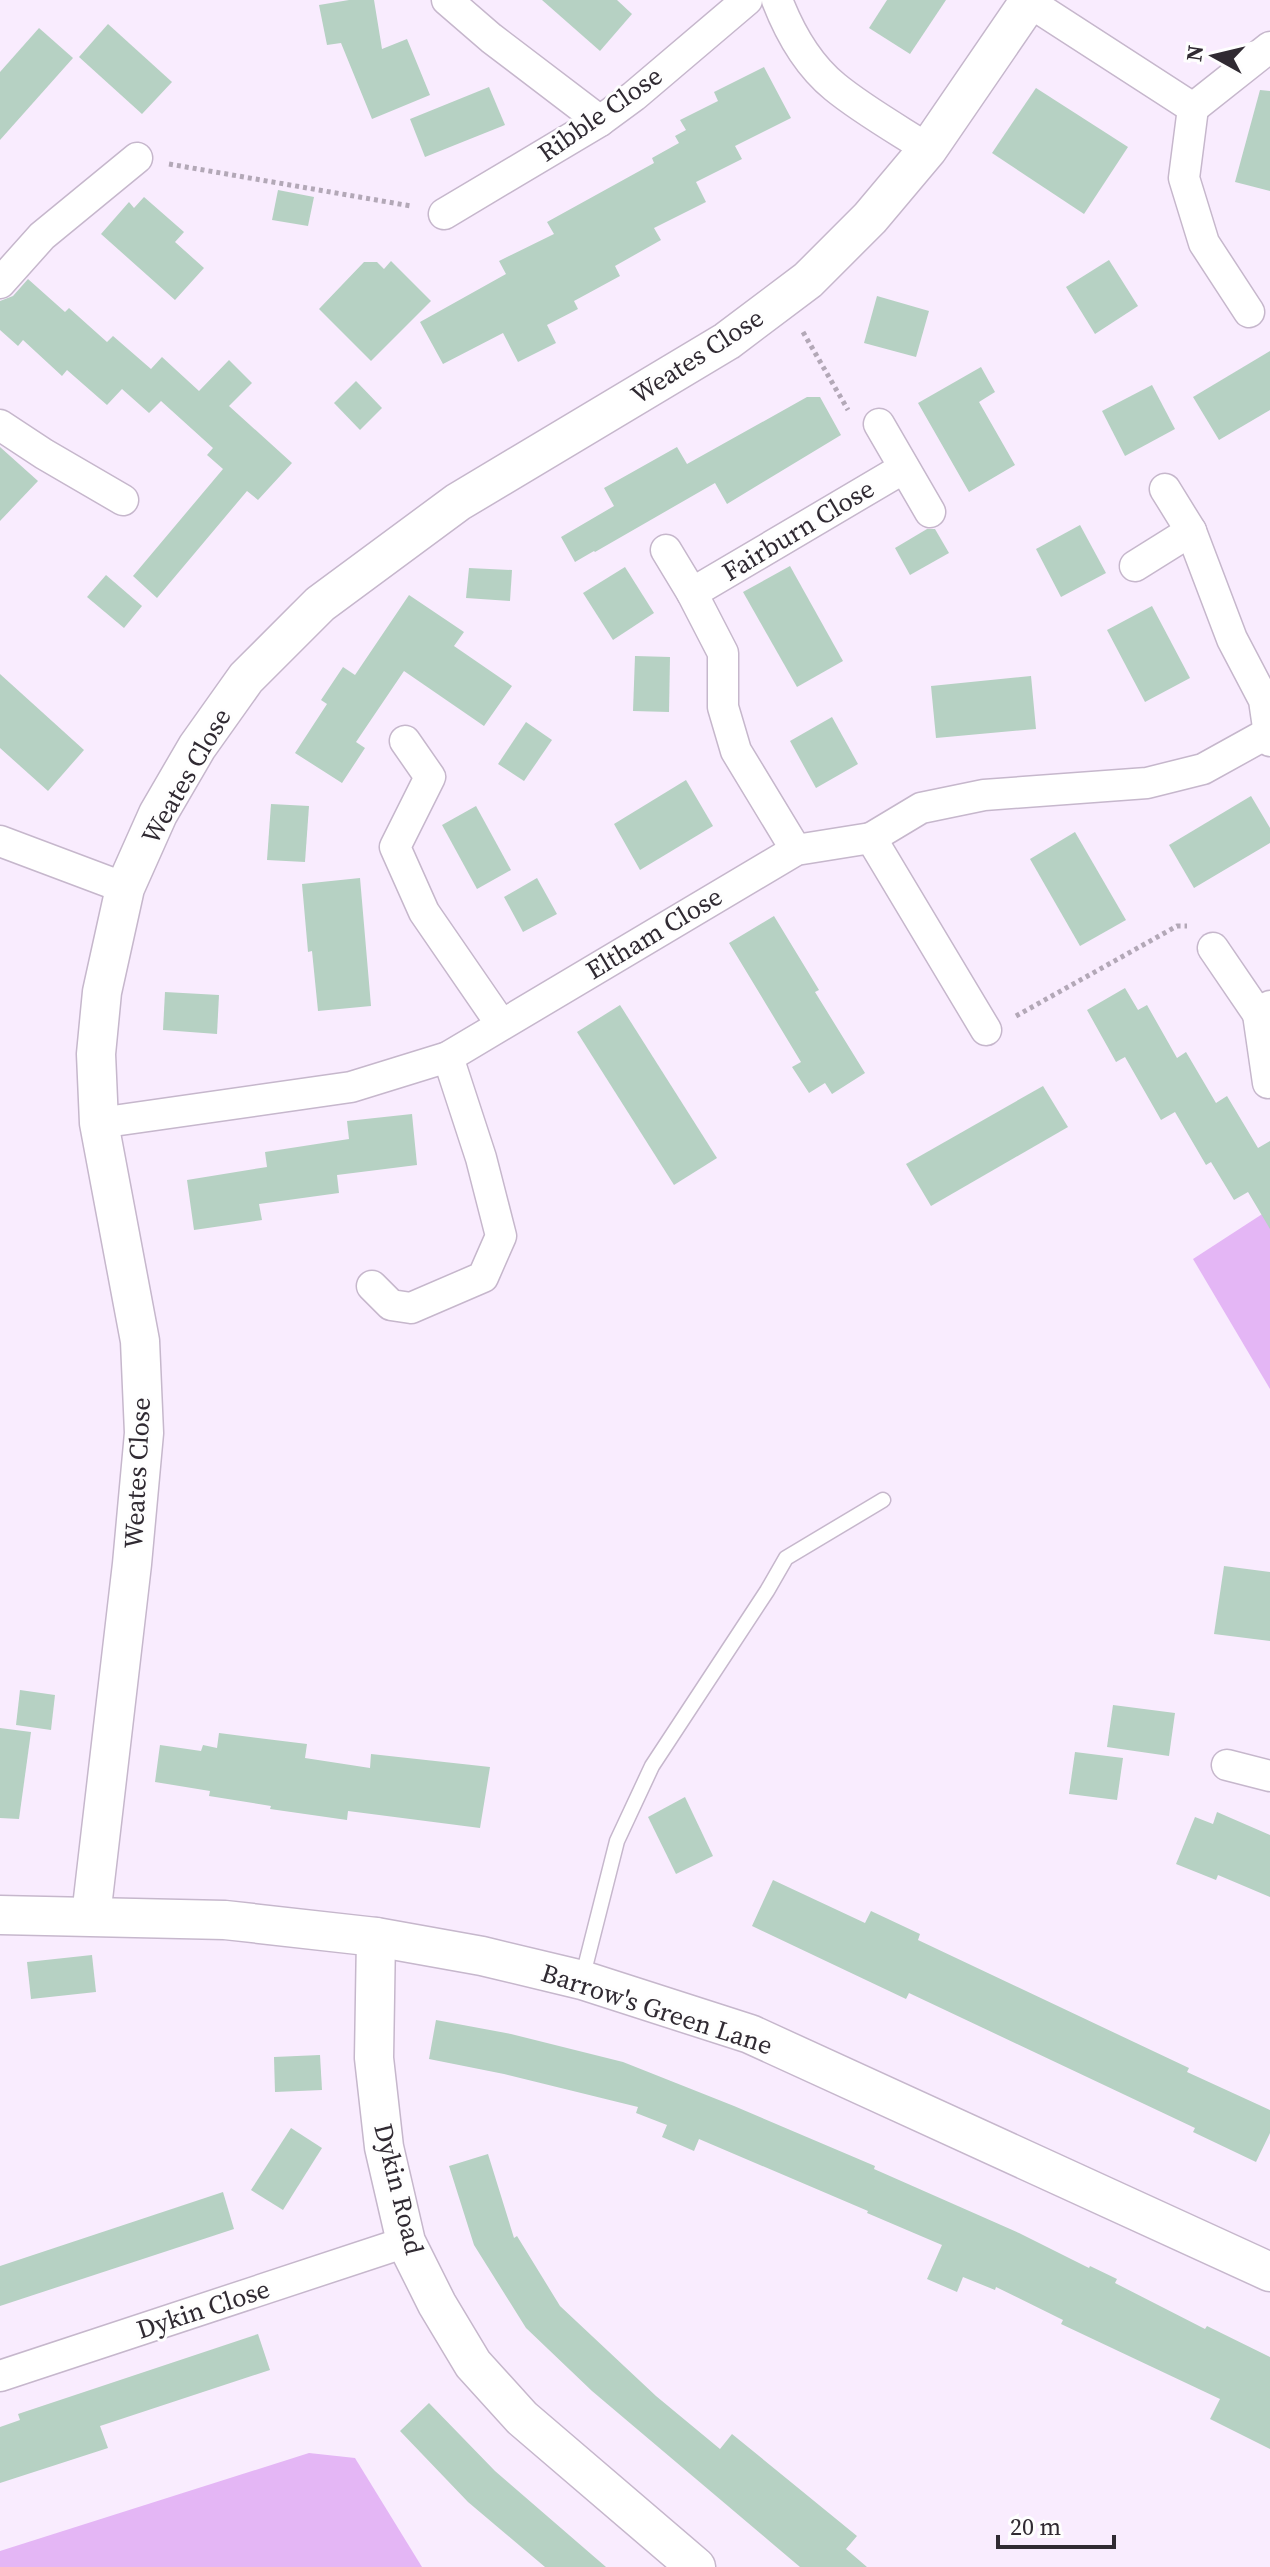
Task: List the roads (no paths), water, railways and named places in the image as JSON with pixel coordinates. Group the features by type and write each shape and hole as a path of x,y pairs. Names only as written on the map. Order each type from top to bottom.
{"street":[{"path":"447,0 491,38 600,121"},
{"name":"Ribble Close","path":"444,214 600,121 747,0"},
{"path":"777,0 786,23 834,87 928,149"},
{"path":"1029,1 1193,108"},
{"name":"Weates Close","path":"91,1916 144,1433 140,1341 99,1123 96,1054 102,992 125,888 158,814 197,747 246,678 320,604 458,502 727,341 808,280 870,218 928,149 1029,1"},
{"path":"1249,312 1204,243 1184,178 1193,108 1270,47"},
{"path":"0,283 42,236 137,158"},
{"name":"Fairburn Close","path":"879,424 930,512"},
{"path":"0,425 123,500"},
{"name":"Fairburn Close","path":"692,593 904,468"},
{"path":"1165,489 1191,531 1232,639 1264,700 1269,737"},
{"path":"1135,566 1191,531"},
{"name":"Fairburn Close","path":"666,550 723,653 723,707 736,751 796,850"},
{"name":"Eltham Close","path":"99,1123 351,1087 448,1057 796,850 871,838 921,808 968,798 1147,783 1203,769 1269,737"},
{"path":"405,741 430,777 395,847 424,912 501,1024"},
{"path":"871,838 986,1030"},
{"path":"0,841 125,888"},
{"path":"1213,948 1264,1010 1268,1083"},
{"path":"372,1286 391,1305 411,1308 483,1277 501,1236 481,1158 448,1057"},
{"path":"1227,1765 1270,1776"},
{"name":"Barrow's Green Lane","path":"0,1915 225,1920 376,1937 482,1956 582,1980 750,2034 1270,2272"},
{"name":"Dykin Road","path":"376,1937 374,2058 384,2147 406,2242 437,2304 473,2364 522,2418 696,2567"},
{"name":"Dykin Close","path":"0,2376 406,2242"}],"lane":[{"path":"582,1980 617,1841 652,1766 786,1558 883,1500"}]}
